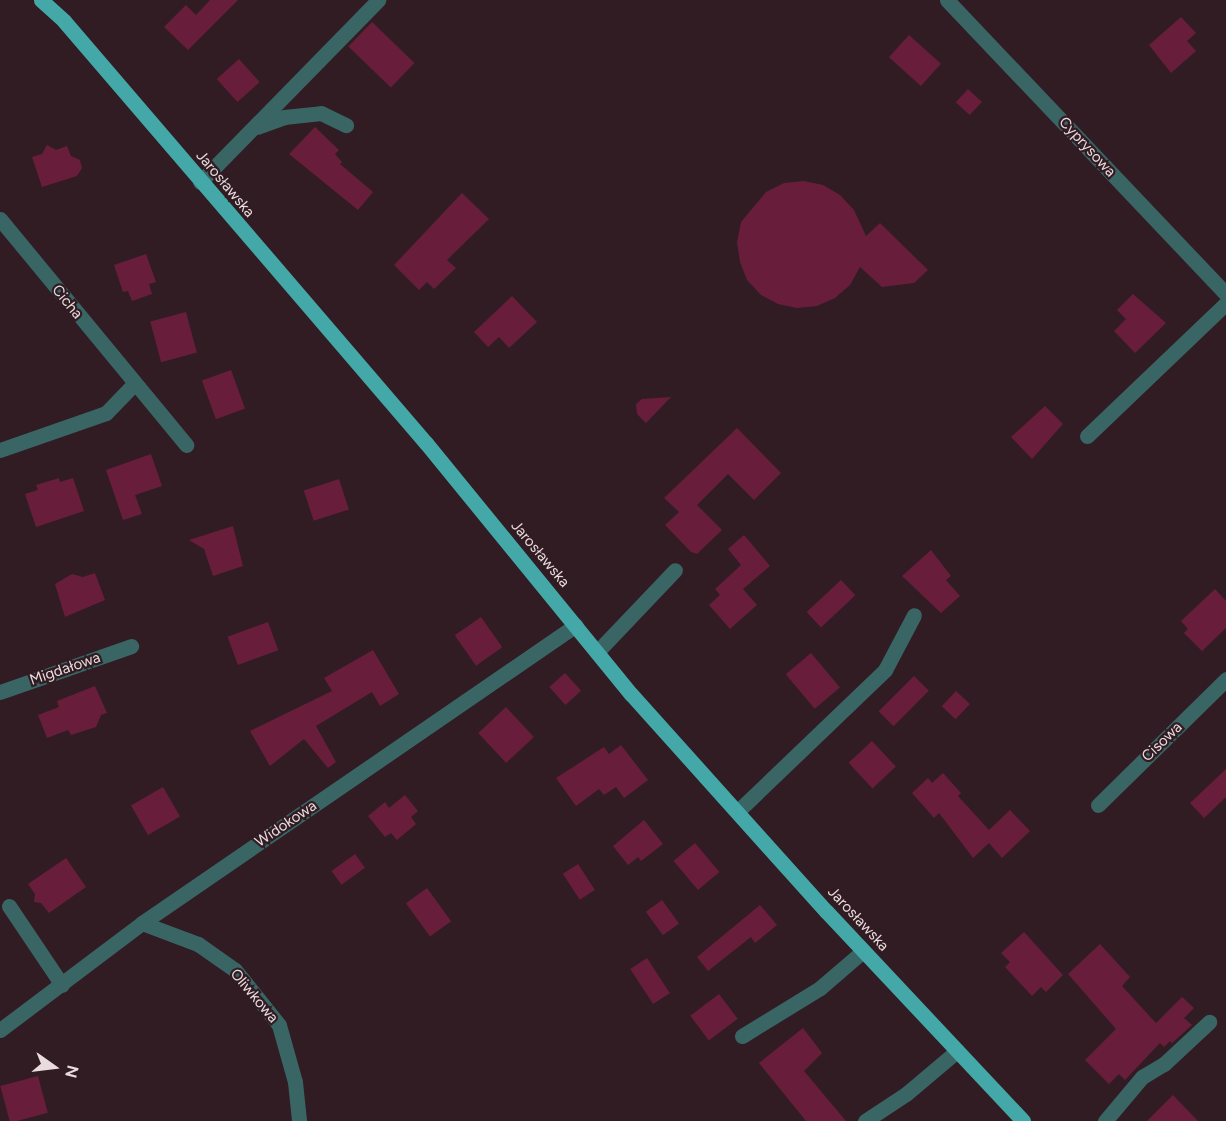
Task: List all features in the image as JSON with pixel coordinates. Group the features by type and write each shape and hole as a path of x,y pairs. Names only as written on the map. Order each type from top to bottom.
{"main road":[{"name":"Jarosławska","path":"41,0 64,21 597,652 863,951 1023,1121"}],"street":[{"path":"200,182 378,0"},
{"name":"Cyprysowa","path":"947,0 1226,294"},
{"path":"252,129 284,117 321,113 346,125"},
{"name":"Cicha","path":"0,219 186,445"},
{"path":"1087,436 1226,303"},
{"path":"0,450 106,413 134,384"},
{"path":"597,652 675,570"},
{"path":"738,811 885,670 914,615"},
{"name":"Widokowa","path":"0,1030 142,923 576,625"},
{"name":"Migdałowa","path":"0,692 131,646"},
{"name":"Cisowa","path":"1098,805 1226,679"},
{"path":"9,906 62,985"},
{"name":"Oliwkowa","path":"142,923 198,944 235,970 279,1024 296,1082 299,1121"},
{"path":"742,1036 820,988 863,951"},
{"path":"1105,1121 1142,1077 1164,1064 1209,1022"},
{"path":"865,1121 906,1094 957,1051"}],"building":[{"path":"210,0 238,0 188,50 164,27 186,5 196,15"},
{"path":"1181,17 1196,33 1187,41 1196,51 1171,73 1149,45"},
{"path":"372,22 414,63 391,87 348,46"},
{"path":"909,35 941,64 921,86 889,57"},
{"path":"239,59 260,82 237,102 217,79"},
{"path":"968,89 982,102 970,115 956,102"},
{"path":"315,127 339,150 335,154 342,162 340,164 373,192 358,210 289,154"},
{"path":"47,145 56,150 67,146 71,156 80,160 82,168 77,176 42,187 32,157 42,154"},
{"path":"804,181 823,185 840,195 854,210 866,236 880,223 928,270 914,283 882,287 860,267 850,285 835,298 817,306 797,308 778,304 761,295 747,280 740,262 737,242 741,222 766,192 784,183"},
{"path":"462,193 489,219 447,260 456,268 434,289 427,282 419,290 394,265"},
{"path":"146,254 156,282 149,284 152,294 132,301 128,291 123,292 114,265"},
{"path":"1133,294 1166,323 1135,353 1114,331 1126,319 1117,310"},
{"path":"512,296 537,322 509,348 499,337 488,347 474,332"},
{"path":"186,312 197,353 161,362 150,322"},
{"path":"231,370 245,409 216,419 202,381"},
{"path":"671,397 646,423 637,414 636,404 642,399"},
{"path":"1045,406 1063,424 1032,459 1011,437"},
{"path":"737,428 781,473 754,500 728,474 697,505 722,530 697,554 691,552 665,525 679,512 664,498"},
{"path":"151,454 162,486 135,495 142,514 123,520 106,470"},
{"path":"59,478 60,482 73,478 84,511 36,527 25,494 38,490 36,485"},
{"path":"339,479 349,509 314,521 304,490"},
{"path":"233,526 243,566 213,576 204,549 189,540"},
{"path":"744,535 770,566 743,589 757,605 730,629 709,605 720,595 715,589 741,565 728,549"},
{"path":"931,550 951,576 946,580 960,596 941,613 902,576"},
{"path":"95,573 105,600 65,617 55,584 72,574 83,577"},
{"path":"841,580 855,595 821,627 807,612"},
{"path":"1215,589 1226,601 1226,628 1202,651 1184,633 1188,629 1181,621"},
{"path":"481,617 502,647 476,666 455,635"},
{"path":"268,622 278,650 238,665 228,637"},
{"path":"373,650 399,694 380,706 372,692 316,726 336,762 328,768 304,739 270,766 250,731 332,691 324,678"},
{"path":"811,653 840,687 815,709 786,674"},
{"path":"565,673 581,691 565,705 549,687"},
{"path":"914,676 929,691 893,726 879,711"},
{"path":"95,686 107,713 101,715 96,727 71,735 68,730 47,738 38,715 59,707 57,701"},
{"path":"956,691 970,704 956,719 942,706"},
{"path":"506,707 534,737 506,763 478,733"},
{"path":"872,741 896,767 872,788 849,763"},
{"path":"621,745 648,780 624,798 616,787 604,795 599,789 576,806 556,778 604,747 609,754"},
{"path":"1226,769 1226,797 1204,818 1190,803"},
{"path":"943,773 961,793 958,796 989,830 1010,810 1030,831 1002,858 989,843 973,858 939,813 934,818 912,793 928,778 932,783"},
{"path":"163,787 180,816 148,835 131,806"},
{"path":"405,795 418,811 411,817 416,824 397,840 391,833 385,837 368,816 385,802 389,808"},
{"path":"644,820 663,844 641,861 638,857 628,865 613,846"},
{"path":"695,843 719,872 698,890 674,861"},
{"path":"355,854 365,868 342,885 332,871"},
{"path":"66,858 86,887 49,913 41,903 34,902 35,894 28,884"},
{"path":"578,864 595,890 580,900 563,874"},
{"path":"427,888 451,921 430,936 406,903"},
{"path":"662,900 679,923 663,935 646,912"},
{"path":"760,905 777,925 755,943 751,937 708,971 697,957"},
{"path":"1024,932 1063,975 1046,992 1041,987 1032,996 1005,967 1010,962 1001,953"},
{"path":"1100,944 1130,977 1122,986 1156,1023 1182,997 1194,1008 1184,1018 1192,1025 1172,1043 1170,1041 1164,1047 1160,1043 1125,1080 1119,1074 1109,1084 1085,1060 1116,1029 1068,974"},
{"path":"647,958 670,993 653,1004 630,969"},
{"path":"719,994 738,1019 709,1040 690,1016"},
{"path":"803,1028 822,1053 804,1071 846,1121 806,1121 759,1063"},
{"path":"38,1076 48,1113 10,1121 0,1086"},
{"path":"1173,1095 1198,1121 1147,1121"}]}
